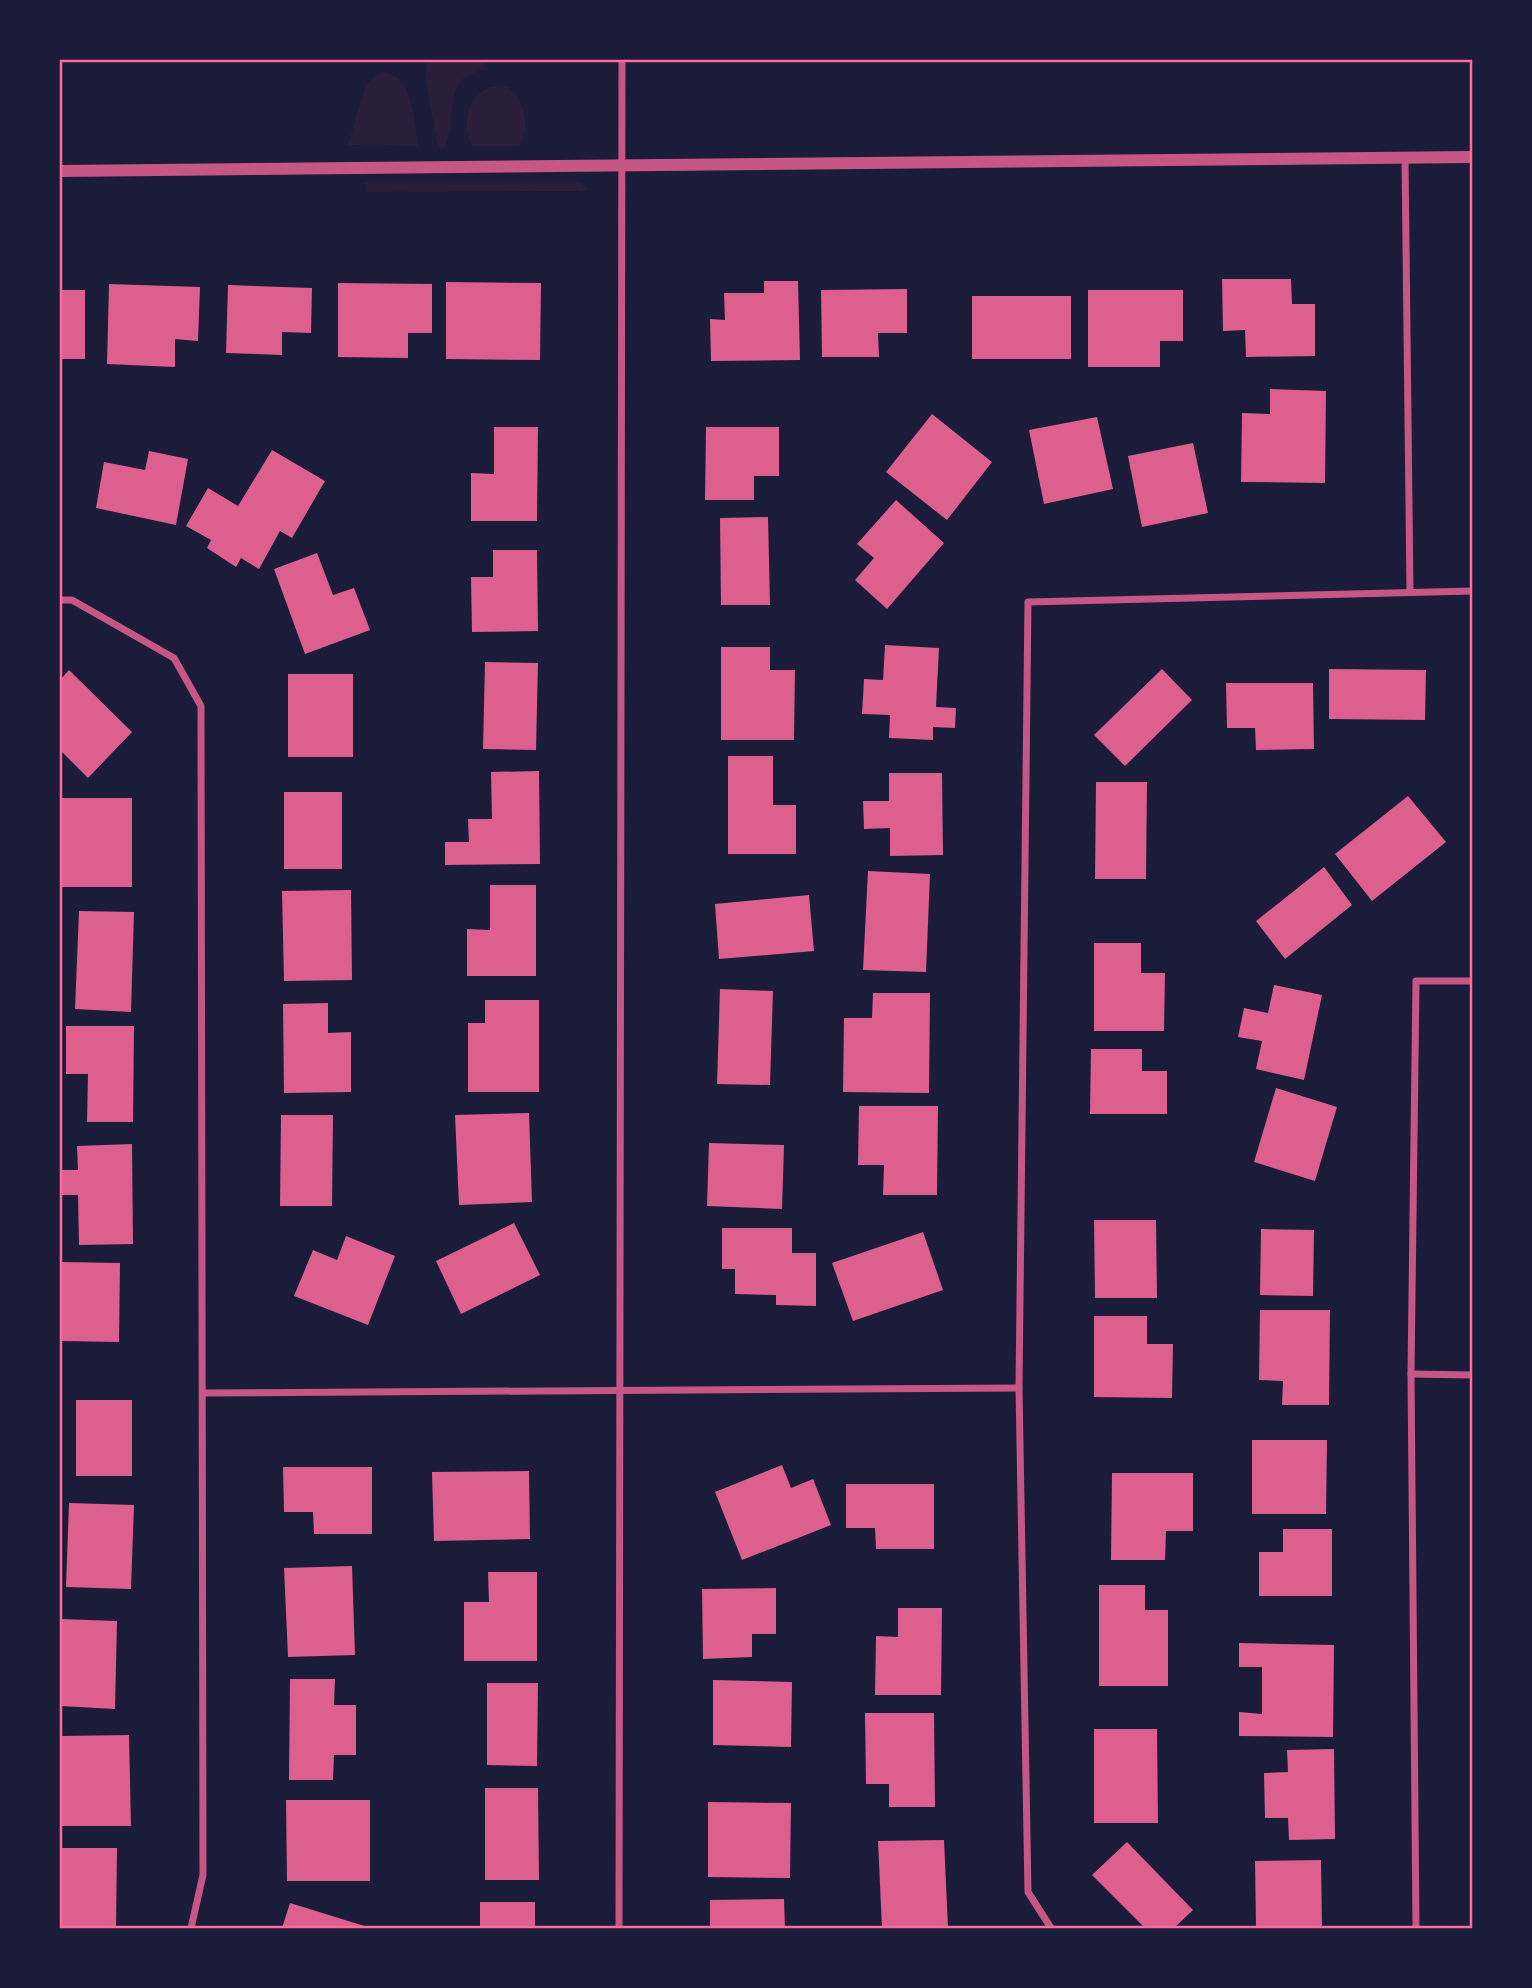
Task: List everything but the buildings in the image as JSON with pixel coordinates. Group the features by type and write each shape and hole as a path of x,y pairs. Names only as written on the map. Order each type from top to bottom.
{"street":[{"path":"619,1928 622,60"},
{"path":"1405,157 1410,592"},
{"path":"60,171 1472,157"},
{"path":"1051,1928 1028,1892 1019,1388 1028,602 1472,591"},
{"path":"60,600 72,600 174,659 201,706 203,1875 191,1928"},
{"path":"1416,1928 1411,1374 1416,981 1472,981"},
{"path":"1411,1374 1472,1374"},
{"path":"202,1393 1019,1388"}],"shaded area":[{"path":"427,60 484,60 484,70 470,75 455,91 445,147 439,147 437,142 425,75"},
{"path":"381,72 392,74 406,89 413,112 418,146 348,145 366,84"},
{"path":"491,87 507,87 522,106 525,131 519,146 472,146 467,129 468,111 476,96"},
{"path":"364,183 579,183 589,189 365,192"}]}
